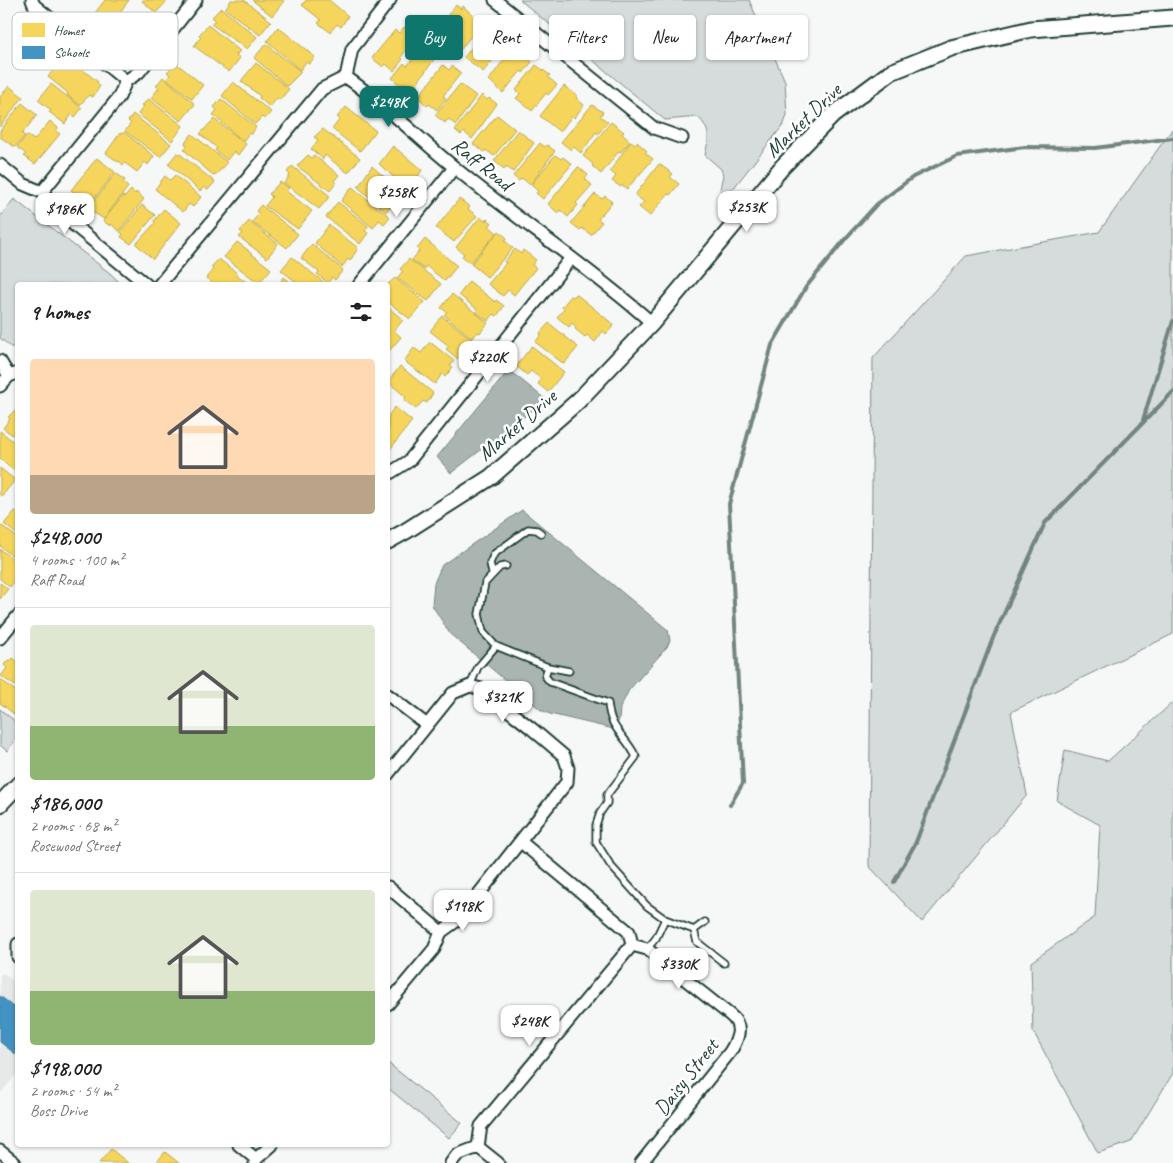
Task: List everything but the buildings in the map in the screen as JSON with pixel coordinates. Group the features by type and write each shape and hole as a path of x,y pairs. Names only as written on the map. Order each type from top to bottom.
{"street":[{"path":"32,0 34,5 42,12"},
{"path":"178,23 196,0"},
{"path":"161,282 322,89 346,77 352,49 390,0"},
{"path":"495,0 654,128 682,138"},
{"name":"Market Drive","path":"390,540 491,477 578,401 652,323 796,153 833,115 891,72 951,48 1032,29 1173,18"},
{"path":"113,70 126,81"},
{"path":"42,192 119,97 126,81 141,70"},
{"name":"Raff Road","path":"346,77 365,90 454,168 652,323"},
{"path":"0,165 23,184 42,192 58,212 143,282"},
{"path":"361,282 454,168"},
{"path":"390,473 408,461 571,258"},
{"path":"0,361 13,375 0,386"},
{"path":"0,638 15,620"},
{"path":"390,771 453,693 470,686 481,689 531,728 564,756 568,768 567,782 459,919 441,932 434,949 390,1002"},
{"path":"390,697 427,725"},
{"path":"0,804 15,788"},
{"path":"478,1146 481,1126 632,945 629,932 521,842"},
{"path":"390,889 441,932"},
{"name":"Daisy Street","path":"632,945 647,949 734,1018 739,1026 738,1039 730,1052 641,1163"},
{"path":"451,1163 457,1155 478,1146"},
{"path":"478,1146 498,1163"},
{"path":"241,1147 255,1161 270,1147"},
{"path":"0,1151 15,1163"}],"lane":[{"path":"492,573 490,563 494,554 528,529 537,530 541,533"},
{"path":"506,566 500,566 484,583 479,614 483,632 496,646 548,667 569,671"},
{"path":"470,686 478,667 496,646"},
{"path":"548,667 545,676 550,682 608,702 609,714 613,724 621,737 630,745 636,757 607,795 608,803 600,813 596,825 596,842 611,866 647,906 665,919 694,930"},
{"path":"647,949 656,938 665,919"},
{"path":"694,930 705,922"},
{"path":"694,930 697,942 724,963"}],"shaded area":[{"path":"520,0 749,0 756,15 706,15 706,60 776,60 785,81 787,115 784,124 725,199 720,189 723,175 721,169 705,155 708,134 698,117 665,120 592,60 624,60 624,15 549,15 549,24"},
{"path":"1173,128 1173,634 1011,712 1027,795 922,922 869,866 873,358 966,256 1099,232"},
{"path":"14,199 119,282 15,282 15,347 11,347 0,338 0,217"},
{"path":"509,370 546,400 451,473 437,457"},
{"path":"522,510 668,630 670,640 667,647 629,690 620,708 619,720 614,729 550,714 541,710 450,634 432,605 434,583 442,565"},
{"path":"1173,702 1173,1073 1131,1142 1098,1153 1033,1031 1031,962 1095,917 1100,825 1057,801 1065,750 1108,761"},
{"path":"0,709 15,721 15,741 7,751 0,745"},
{"path":"0,974 5,974 15,982 15,1076 0,1094"},
{"path":"390,1065 462,1123 449,1138 390,1090"}],"waterway":[{"path":"730,805 743,783 729,504 772,345 806,287 877,204 913,177 957,156 1025,147 1095,148 1173,138"},
{"path":"1143,420 1173,321"},
{"path":"894,882 916,842 993,638 1045,523 1173,392"}]}
